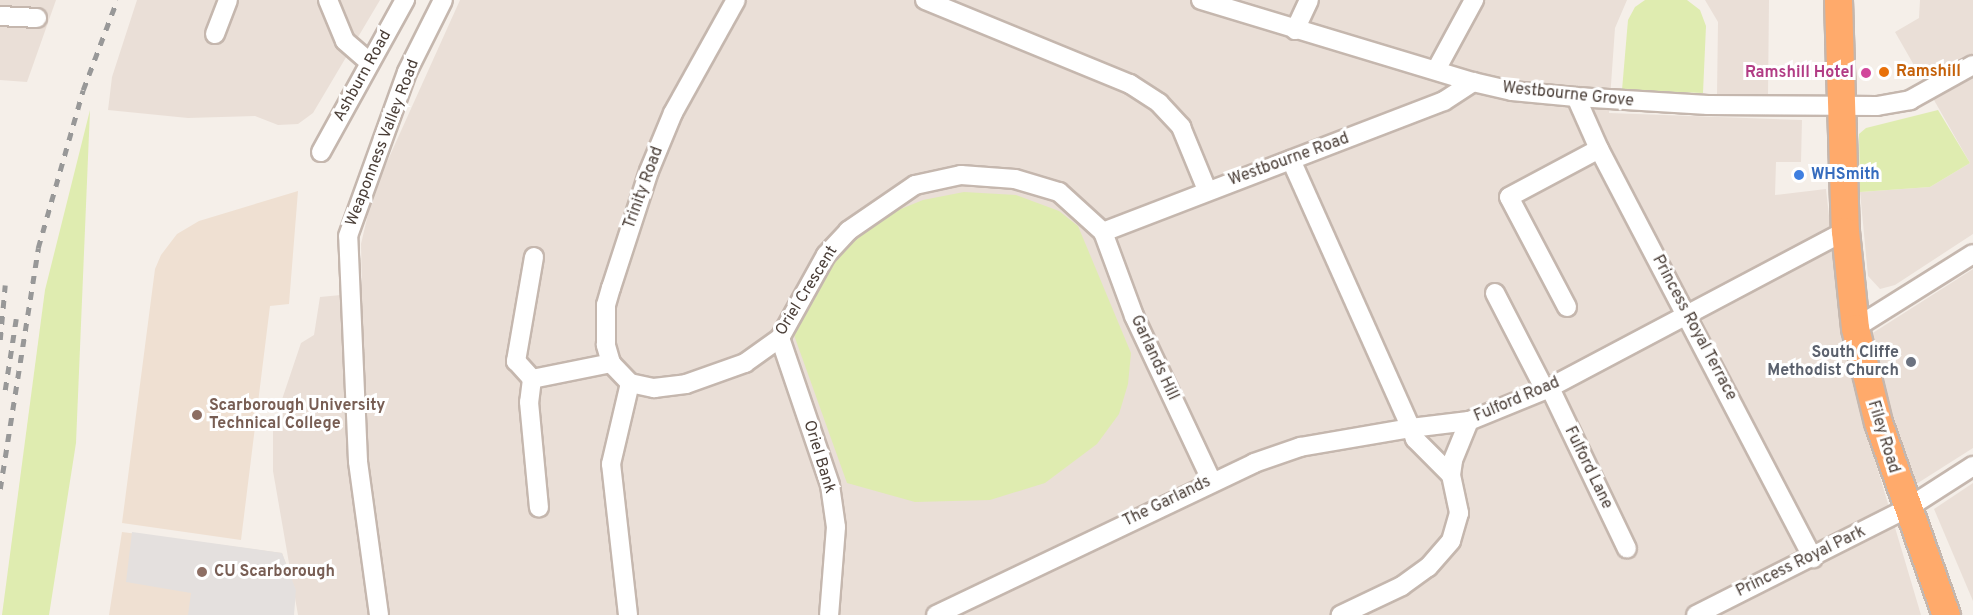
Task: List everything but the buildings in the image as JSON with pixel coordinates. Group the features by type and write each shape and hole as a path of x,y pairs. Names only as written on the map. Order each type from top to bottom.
{"highway":[{"name":"Filey Road","path":"1838,0 1845,231 1855,328 1863,372 1906,508 1946,615"}],"street":[{"path":"215,34 228,0"},
{"path":"328,0 345,40 370,63"},
{"name":"Ashburn Road","path":"321,152 405,0"},
{"name":"Weaponness Valley Road","path":"379,615 358,461 348,236 407,72 443,0"},
{"name":"Trinity Road","path":"611,363 606,345 606,305 649,171 673,113 736,0"},
{"path":"925,0 1130,84 1159,103 1181,127 1207,190"},
{"name":"Westbourne Grove","path":"1202,0 1473,82 1512,91 1576,97 1840,108 1910,100 1973,65"},
{"path":"1295,30 1309,0"},
{"path":"1436,70 1474,0"},
{"path":"2,11 37,18"},
{"name":"Westbourne Road","path":"1103,232 1207,190 1444,101 1473,82"},
{"name":"Princess Royal Terrace","path":"1576,97 1599,148 1813,558"},
{"path":"1567,308 1509,197 1599,148"},
{"path":"1291,160 1415,439 1451,475"},
{"name":"Oriel Crescent","path":"630,383 654,388 686,384 746,363 780,338 826,255 848,231 915,185 961,175 1015,179 1059,192 1103,232"},
{"name":"Fulford Road","path":"1411,428 1469,421 1547,389 1845,231"},
{"name":"Garlands Hill","path":"1103,232 1134,316 1211,480"},
{"path":"1855,328 1973,254"},
{"path":"534,257 516,361 532,379 529,402 539,508"},
{"name":"Fulford Lane","path":"1495,293 1547,389 1627,549"},
{"name":"Oriel Bank","path":"780,338 830,485 836,527 829,615"},
{"path":"532,379 611,363 630,383 611,464 628,615"},
{"path":"1341,615 1402,585 1428,567 1451,541 1459,513 1451,475 1453,460 1469,421"},
{"name":"The Garlands","path":"936,615 1211,480 1300,447 1411,428"},
{"name":"Princess Royal Park","path":"1696,615 1813,558 1906,508 1973,466"}],"shaded area":[{"path":"0,0 56,0 27,82 0,80"},
{"path":"137,0 380,0 313,113 298,124 278,125 255,116 188,118 108,110 112,77"},
{"path":"460,0 1627,0 1615,28 1609,113 1802,120 1801,162 1776,162 1775,195 1826,189 1841,324 1853,386 1921,615 298,615 273,471 273,426 301,343 314,335 320,297 362,293 361,244 373,193"},
{"path":"1705,0 1769,0 1768,95 1717,94 1718,22"},
{"path":"1920,0 1973,0 1973,234 1895,285 1880,289 1868,276 1860,192 1930,187 1970,163 1895,32 1919,18"},
{"name":"Scarborough University Technical College","path":"298,191 289,304 270,306 241,540 122,523 155,269 161,255 177,234 199,221"},
{"path":"1973,269 1973,448 1910,488 1868,336"},
{"path":"1973,483 1973,601 1934,509"},
{"name":"CU Scarborough","path":"122,532 282,553 296,590 293,615 109,615"},
{"name":"CU Scarborough","path":"132,532 282,553 296,590 294,615 188,615 191,593 126,582"}],"green space":[{"path":"1645,0 1687,0 1700,10 1706,26 1703,93 1622,90 1628,20 1635,7"},
{"path":"90,110 76,443 49,615 2,615 45,290"},
{"path":"1938,110 1970,163 1930,187 1860,192 1859,134 1866,128"},
{"path":"964,192 1016,195 1059,211 1078,226 1131,353 1128,384 1119,414 1097,444 1045,483 990,500 915,502 847,483 794,335 831,259 855,236 881,217 923,200"}],"railway":[{"path":"0,489 38,248 83,90 117,0"},
{"path":"0,340 5,285"},
{"path":"5,390 16,319"}],"place":[{"name":"Ramshill","path":"1884,72"},
{"name":"Ramshill Hotel","path":"1866,73"},
{"name":"WHSmith","path":"1799,175"},
{"name":"South Cliffe Methodist Church","path":"1911,362"},
{"name":"Scarborough University Technical College","path":"197,415"},
{"name":"CU Scarborough","path":"202,572"}]}
